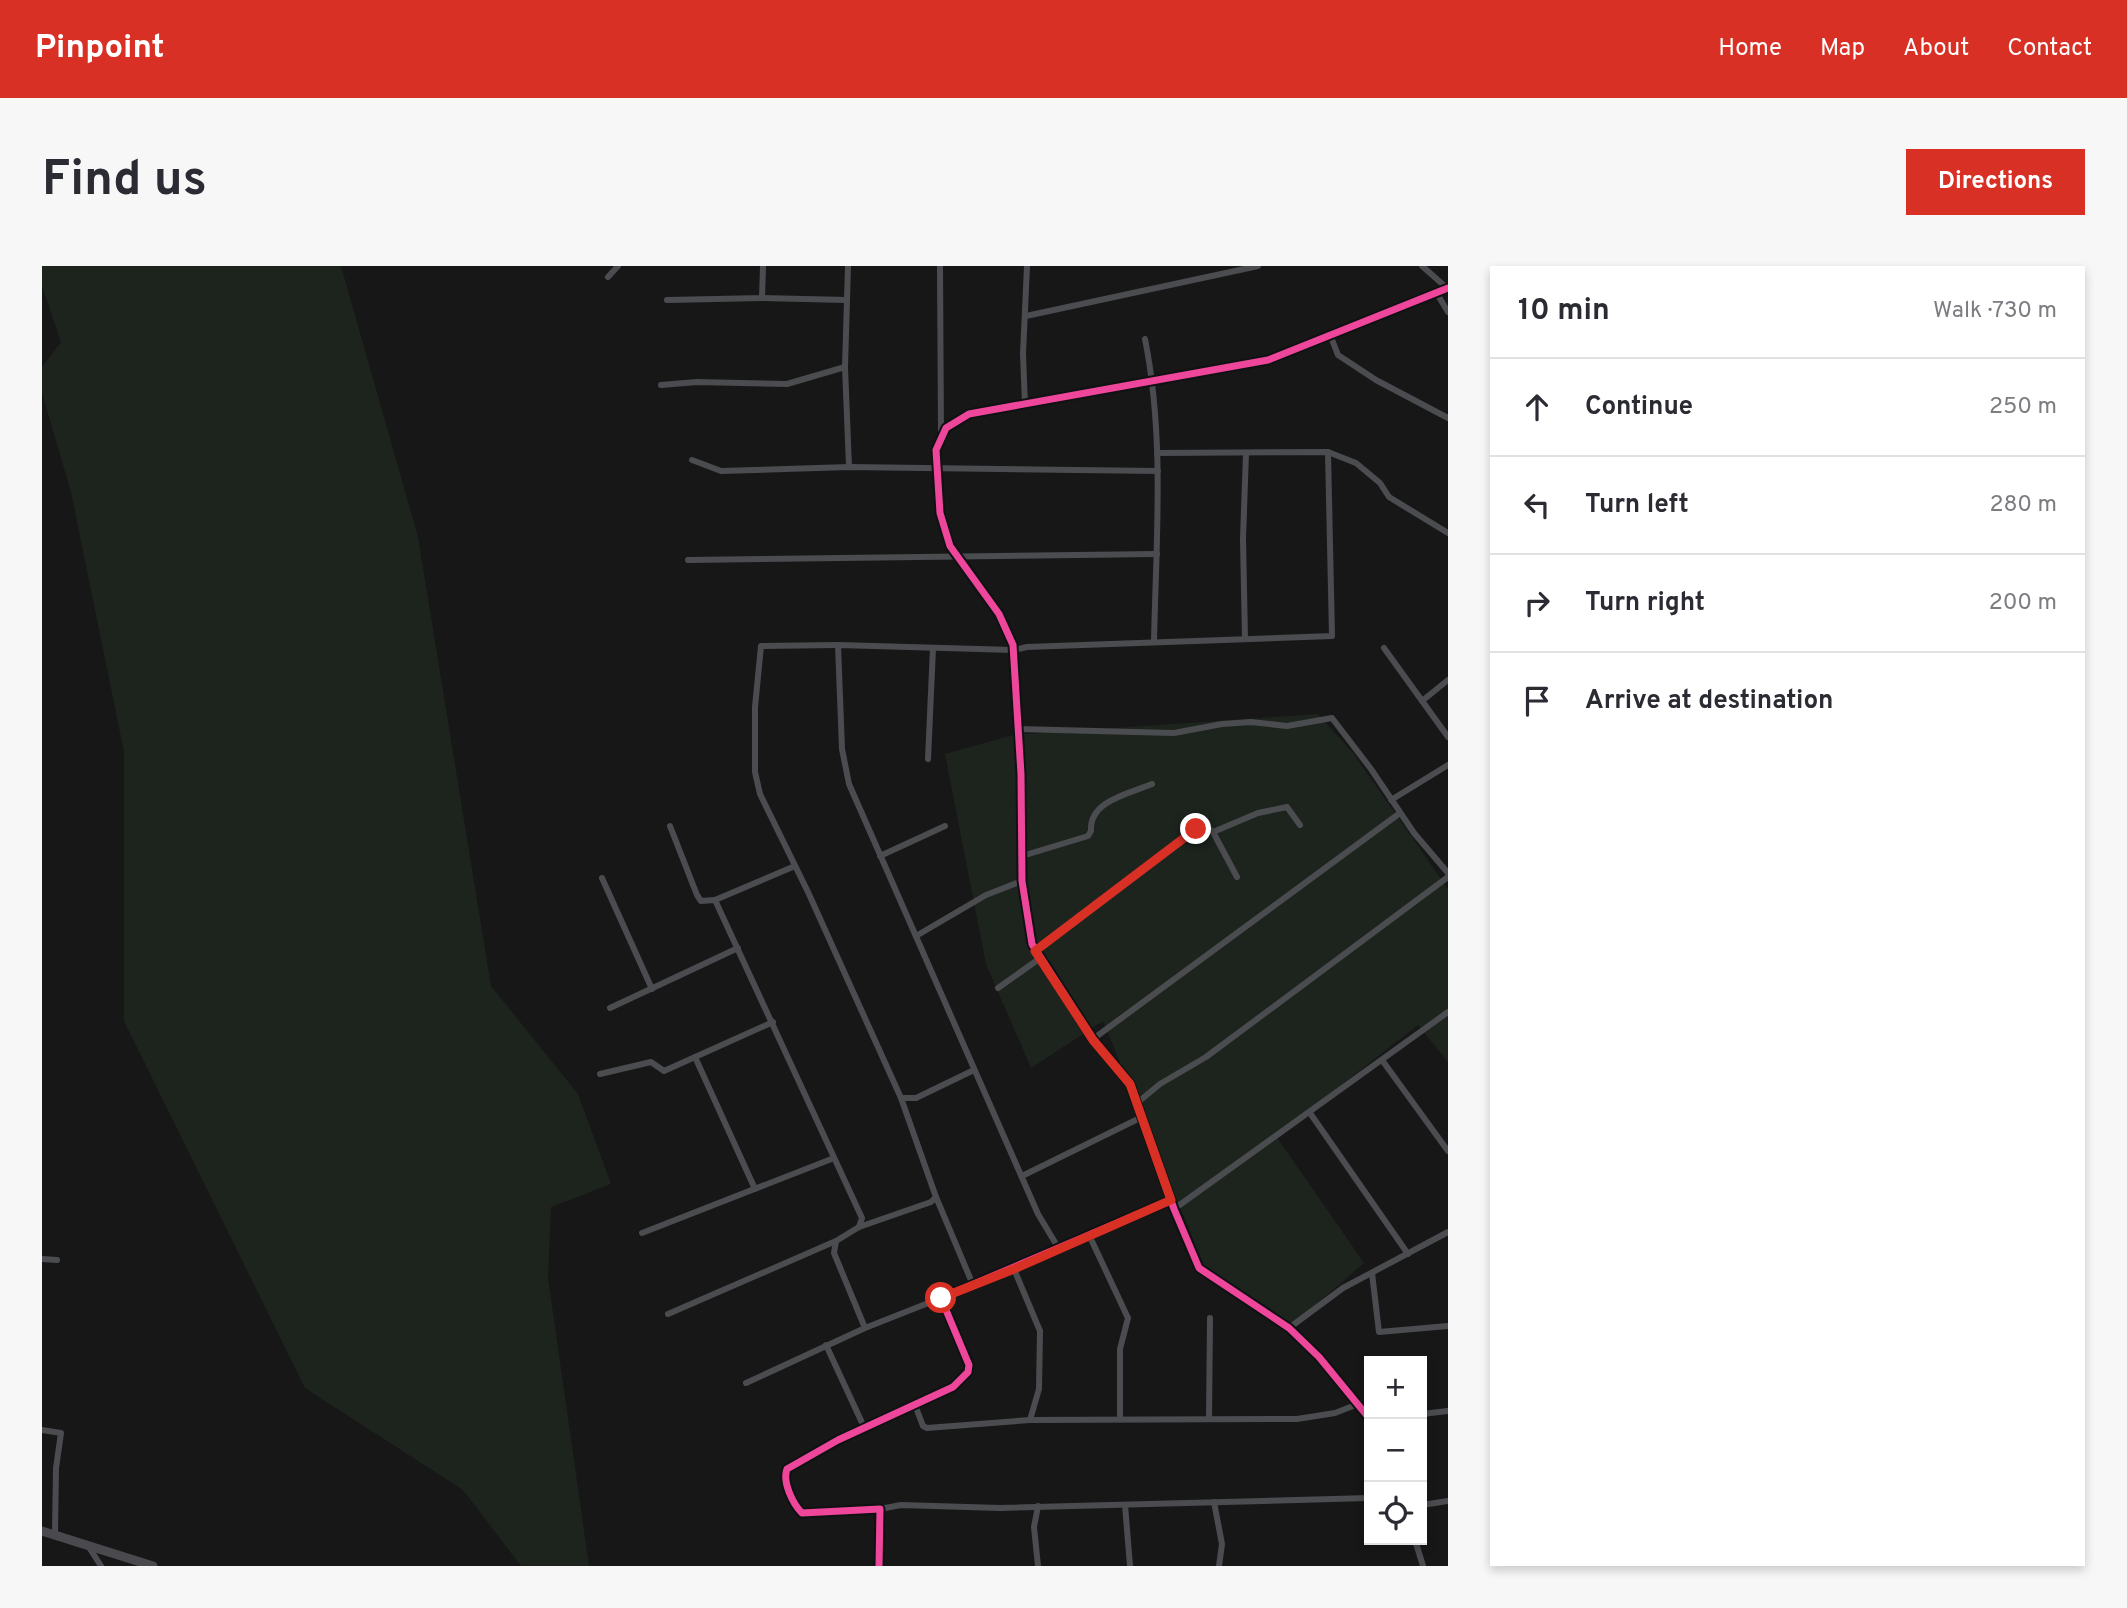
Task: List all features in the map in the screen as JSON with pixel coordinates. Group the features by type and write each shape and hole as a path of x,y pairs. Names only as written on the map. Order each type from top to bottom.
{"main road":[{"path":"42,1531 86,1542 153,1566"}],"street":[{"path":"608,277 618,266"},
{"path":"762,298 763,266"},
{"path":"848,266 845,367 849,467"},
{"path":"940,266 941,436 936,450 940,513 944,532 956,555 999,614 1014,650 1022,881 1028,932 1035,951 1093,1040 1123,1074 1137,1103 1174,1209 1199,1268 1289,1328 1319,1357 1364,1412"},
{"path":"1025,405 1023,354 1027,266"},
{"path":"1026,316 1258,266"},
{"path":"941,436 952,424 969,414 1268,360 1331,337 1447,288 1422,266"},
{"path":"1436,292 1448,312"},
{"path":"667,300 847,300"},
{"path":"1331,337 1338,355 1376,380 1448,418"},
{"path":"1145,339 1153,379 1158,471 1154,642"},
{"path":"661,385 697,382 787,384 845,367"},
{"path":"1157,453 1328,452 1356,463 1380,483 1388,497 1448,533"},
{"path":"973,1285 936,1198 901,1098 795,866 767,812 755,772 759,649 764,645 838,645 1014,650 1027,647 1332,636 1328,452"},
{"path":"1245,639 1243,539 1246,453"},
{"path":"692,460 721,471 849,467 1158,471"},
{"path":"688,560 1157,554"},
{"path":"838,645 842,749 849,784 1038,1214 1059,1249"},
{"path":"928,759 933,648"},
{"path":"1384,648 1448,737"},
{"path":"1422,701 1448,680"},
{"path":"1018,729 1174,733 1251,722 1287,726 1332,718 1400,813 1448,873 1206,1057 1160,1084 1137,1103"},
{"path":"1391,800 1448,765"},
{"path":"1022,856 1088,836 1091,831 1090,819 1095,811 1115,799 1152,784"},
{"path":"1213,832 1258,813 1287,807 1300,825"},
{"path":"1093,1040 1400,813"},
{"path":"880,856 945,826"},
{"path":"670,827 701,901 715,900 795,866"},
{"path":"1035,951 1196,829 1207,827 1213,832 1237,877"},
{"path":"602,878 652,989"},
{"path":"916,936 986,895 1022,881"},
{"path":"715,900 862,1218 859,1227"},
{"path":"610,1008 738,948"},
{"path":"998,988 1039,959"},
{"path":"1174,1209 1448,1012"},
{"path":"600,1074 651,1062 664,1071 773,1022"},
{"path":"695,1057 755,1189"},
{"path":"1382,1060 1448,1151"},
{"path":"901,1098 916,1098 974,1070"},
{"path":"1310,1113 1408,1254"},
{"path":"1022,1176 1142,1117"},
{"path":"642,1233 834,1158"},
{"path":"668,1314 836,1241 859,1227 936,1198"},
{"path":"746,1383 865,1328 1014,1269 1171,1200"},
{"path":"1289,1328 1324,1301 1448,1232"},
{"path":"1090,1237 1128,1318 1120,1349 1120,1419"},
{"path":"836,1241 834,1253 865,1328"},
{"path":"42,1259 57,1261"},
{"path":"1014,1269 1040,1331 1039,1389 1030,1420"},
{"path":"1372,1273 1379,1332 1448,1326"},
{"path":"941,1298 970,1369 953,1387 864,1427 786,1469 784,1477 795,1506 802,1513 880,1509 901,1505 1125,1505 1364,1498"},
{"path":"1209,1419 1210,1318"},
{"path":"826,1345 864,1427"},
{"path":"915,1405 923,1426 927,1428 1030,1420 1314,1417 1358,1404"},
{"path":"1427,1413 1448,1411"},
{"path":"42,1430 61,1433 56,1468 55,1533"},
{"path":"1214,1502 1222,1544 1219,1566"},
{"path":"1427,1504 1448,1502"},
{"path":"1125,1505 1130,1566"},
{"path":"1038,1506 1034,1527 1038,1566"},
{"path":"879,1566 880,1509"},
{"path":"86,1542 101,1566"},
{"path":"1417,1545 1423,1566"}],"shaded area":[{"path":"42,266 341,266 418,537 491,986 578,1094 611,1184 551,1207 548,1278 589,1566 521,1566 463,1490 305,1388 124,1021 124,752 71,492 42,393 42,367 61,342 42,286"},
{"path":"1318,714 1353,753 1448,889 1448,1062 1418,1025 1276,1136 1364,1263 1289,1328 1204,1266 1103,1021 1031,1068 986,964 945,754 1013,735"}],"cycle path":[{"path":"1364,1412 1319,1357 1289,1328 1199,1268 1174,1209 1130,1084 1093,1039 1032,944 1022,881 1021,774 1013,645 999,614 950,546 940,513 936,450 946,428 969,414 1268,360 1448,288"},
{"path":"879,1566 880,1509 802,1513 789,1492 787,1469 838,1440 953,1387 968,1372 969,1365 941,1298 1171,1200"}],"route":[{"path":"941,1298 1090,1237 1171,1200 1130,1084 1093,1040 1035,951 1133,874 1196,829"}]}
